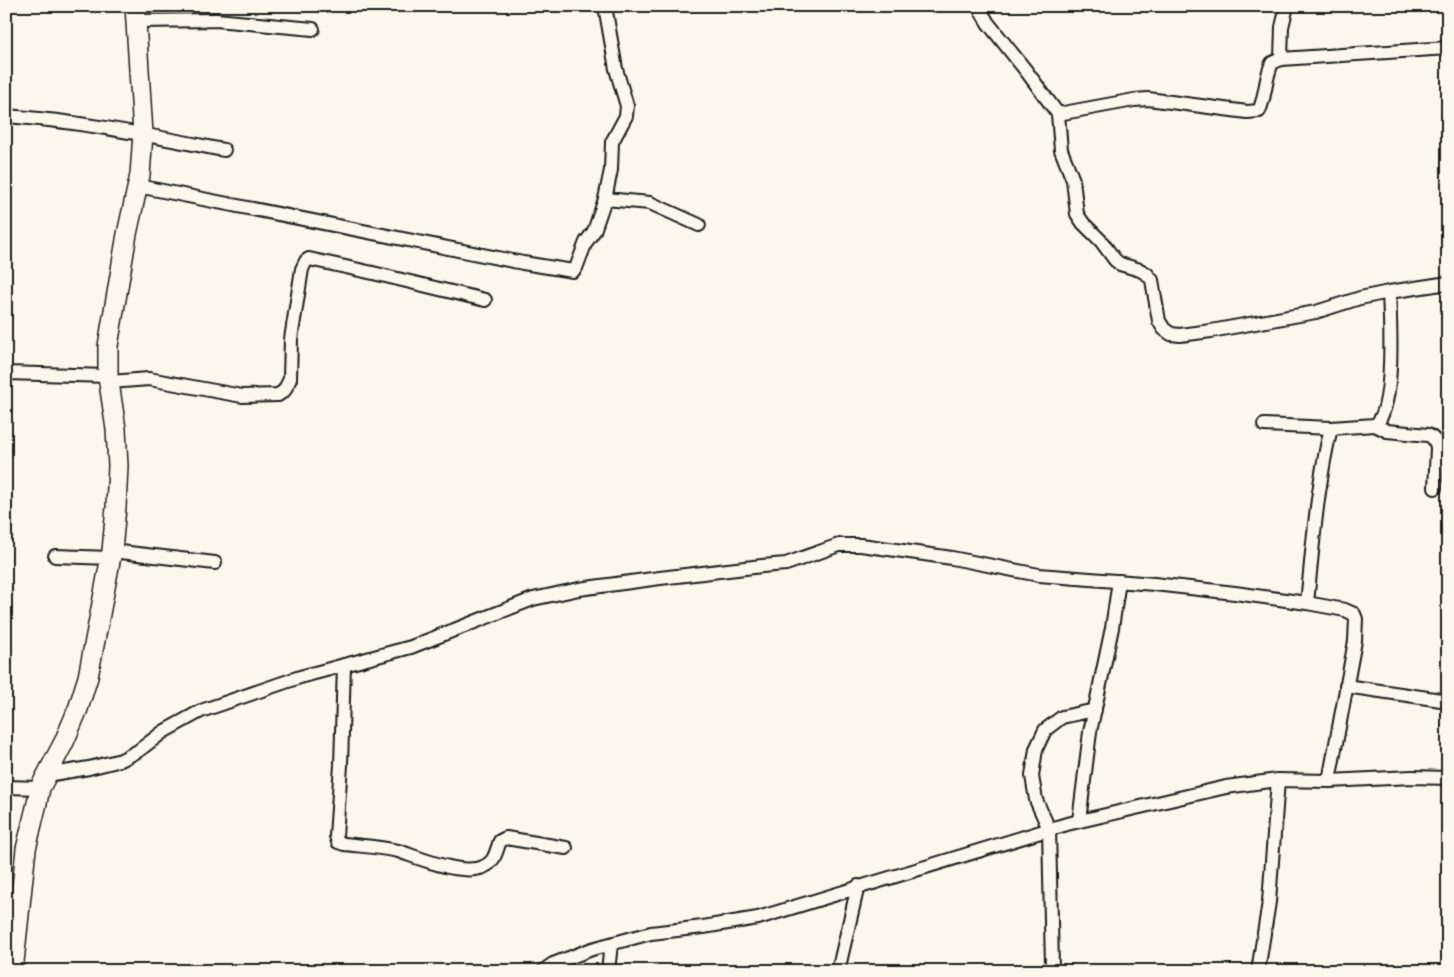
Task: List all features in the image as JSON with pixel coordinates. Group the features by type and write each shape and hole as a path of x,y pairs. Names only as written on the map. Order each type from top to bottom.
{"street":[{"path":"138,186 523,263 574,271 586,242 594,231 605,199 611,170 612,142 626,116 625,95 616,69 605,6"},
{"path":"978,6 988,23 1058,114 1061,150 1073,180 1077,214 1115,260 1120,264 1140,270 1152,280 1159,321 1164,329 1171,334 1180,335 1211,331 1316,312 1360,298 1448,283"},
{"path":"1281,59 1282,27 1287,6"},
{"path":"13,971 26,849 44,782 71,726 88,677 111,555 118,466 116,429 109,379 108,346 111,320 138,186 143,134 136,14 313,29"},
{"path":"1058,114 1134,100 1247,112 1258,111 1262,103 1268,70 1272,63 1281,59 1448,48"},
{"path":"6,116 143,134 224,150"},
{"path":"605,199 650,204 699,225"},
{"path":"6,373 109,379 149,379 242,396 278,395 284,391 290,379 291,339 302,269 309,259 485,300"},
{"path":"1375,426 1382,415 1388,394 1389,292"},
{"path":"1264,425 1331,428 1375,426 1387,431 1428,435 1433,437 1437,448 1435,488"},
{"path":"1308,603 1320,490 1331,428"},
{"path":"6,787 44,782 121,760 138,751 175,724 201,711 300,677 411,647 458,630 501,610 549,595 660,578 775,566 786,564 839,545 885,547 1039,575 1235,593 1308,603 1345,610 1354,614 1356,620 1355,641 1329,781"},
{"path":"55,556 111,555 215,563"},
{"path":"1079,821 1090,732 1112,628 1119,581"},
{"path":"344,665 341,765 336,836 338,842 398,851 439,866 464,869 479,868 493,860 500,841 506,838 566,848"},
{"path":"1346,686 1448,701"},
{"path":"1054,971 1049,829 1036,800 1032,776 1036,749 1045,730 1062,717 1095,710"},
{"path":"543,971 553,964 592,949 650,933 758,918 1049,829 1226,786 1278,780 1329,781 1412,777 1448,778"},
{"path":"1258,971 1269,902 1278,780"},
{"path":"838,971 858,886"},
{"path":"608,971 611,944"}]}
